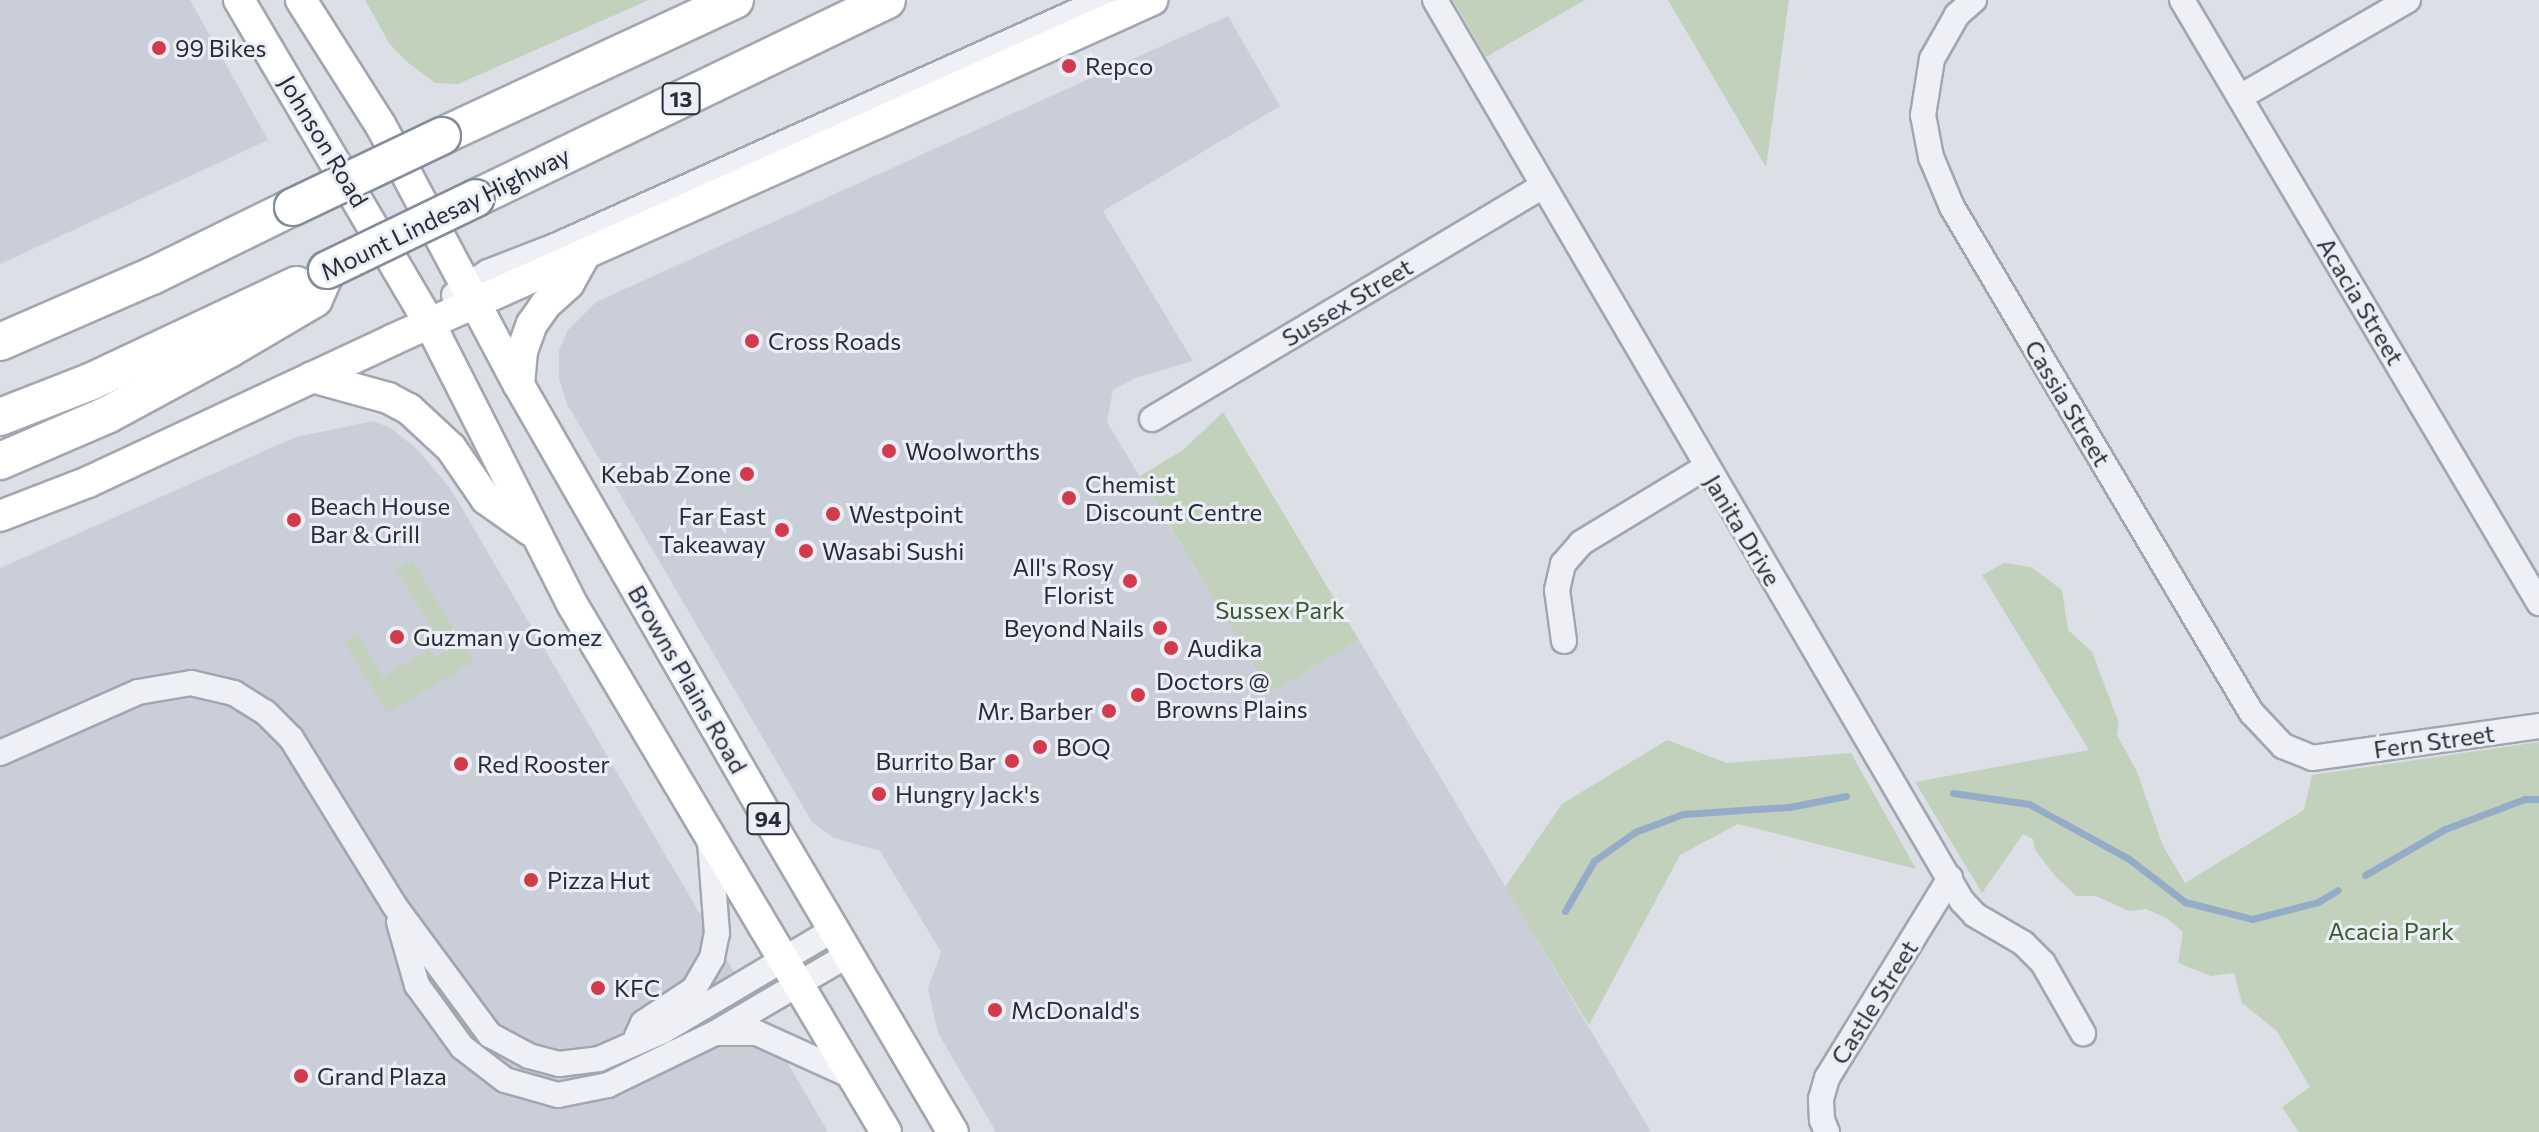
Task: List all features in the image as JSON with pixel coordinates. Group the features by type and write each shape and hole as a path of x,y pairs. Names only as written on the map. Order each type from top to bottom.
{"highway":[{"path":"0,342 111,295 735,0"},
{"name":"Mount Lindesay Highway","path":"0,417 90,382 887,0"},
{"path":"0,461 107,415 229,349 314,299 327,270"}],"main road":[{"name":"Johnson Road","path":"239,0 430,324"},
{"path":"301,0 381,126 470,295"},
{"path":"0,516 88,482 430,324 470,295 584,256 1152,0"},
{"path":"519,385 522,351 532,324 546,304 569,283 584,256"},
{"name":"Browns Plains Road","path":"470,295 840,942 953,1132"},
{"name":"94","path":"430,324 572,604 710,842 886,1132"},
{"path":"312,377 388,398 409,409 451,448 486,499 535,533"}],"street":[{"path":"470,295 1102,0"},
{"name":"Janita Drive","path":"1435,0 1706,467 1950,878 1975,915 2023,943 2043,963 2083,1033"},
{"name":"Cassia Street","path":"1974,0 1957,15 1932,59 1923,115 1931,157 1952,207 2251,712 2283,746 2312,758 2329,756"},
{"name":"Acacia Street","path":"2182,0 2539,603"},
{"path":"2240,97 2408,0"},
{"name":"Sussex Street","path":"1152,419 1543,186"},
{"path":"1564,641 1557,590 1563,564 1581,543 1706,467"},
{"path":"0,753 138,692 191,683 234,693 265,712 291,738 394,905 490,1035 529,1056 559,1064 599,1059 696,1012 790,972 840,942"},
{"name":"Fern Street","path":"2329,756 2539,726"},
{"path":"634,1042 643,1023 694,989 712,958 717,933 710,842"},
{"name":"Castle Street","path":"1827,1132 1822,1120 1821,1099 1827,1078 1950,878"},
{"path":"394,905 417,985 462,1047 505,1080 558,1095 608,1085 715,1033 790,972"},
{"path":"715,1033 757,1033 854,1077"}],"shaded area":[{"path":"0,0 190,0 268,140 0,264"},
{"path":"1228,16 1280,106 1103,211 1193,361 1135,378 1113,390 1107,422 1270,693 1359,640 1651,1132 996,1132 938,1033 928,989 941,952 880,851 834,838 812,822 567,404 559,378 559,350 568,330 596,302"},
{"path":"374,421 392,429 417,449 450,488 828,1132 0,1132 0,568 296,437"}],"green space":[{"path":"365,0 649,0 458,84 435,83 406,61 389,43"},
{"path":"1453,0 1585,0 1486,57"},
{"path":"1668,0 1789,0 1766,167"},
{"name":"Sussex Park","path":"1223,412 1359,640 1270,693 1140,476 1183,450"},
{"path":"412,560 473,662 388,713 344,642 357,634 383,677 429,649 434,658 447,650 396,570"},
{"name":"Acacia Park","path":"2004,563 2031,567 2062,590 2068,630 2092,652 2119,723 2117,735 2137,772 2163,846 2185,883 2304,810 2312,775 2539,742 2539,1132 2299,1132 2282,1107 2310,1087 2277,1031 2242,1003 2234,973 2211,976 2178,963 2183,932 2168,919 2146,909 2129,911 2096,896 2076,896 2035,850 2033,839 2023,834 1982,893 1915,782 2089,750 1982,575"},
{"path":"1667,740 1727,763 1851,753 1916,869 1738,824 1680,855 1589,1025 1505,887 1562,804"}],"waterway":[{"path":"1953,793 2029,804 2129,859 2185,902 2252,919 2318,902 2338,890"},
{"path":"1565,911 1594,861 1635,832 1683,814 1789,807 1846,796"},
{"path":"2365,875 2445,829 2525,799 2539,799"}],"place":[{"name":"99 Bikes","path":"159,48"},
{"name":"Repco","path":"1069,66"},
{"name":"Cross Roads","path":"752,341"},
{"name":"Woolworths","path":"889,451"},
{"name":"Kebab Zone","path":"747,474"},
{"name":"Chemist Discount Centre","path":"1069,498"},
{"name":"Westpoint","path":"833,514"},
{"name":"Beach House Bar & Grill","path":"294,520"},
{"name":"Far East Takeaway","path":"782,530"},
{"name":"Wasabi Sushi","path":"806,551"},
{"name":"All's Rosy Florist","path":"1130,581"},
{"name":"Beyond Nails","path":"1160,628"},
{"name":"Guzman y Gomez","path":"397,637"},
{"name":"Audika","path":"1171,648"},
{"name":"Doctors @ Browns Plains","path":"1138,695"},
{"name":"Mr. Barber","path":"1109,711"},
{"name":"BOQ","path":"1040,747"},
{"name":"Burrito Bar","path":"1012,761"},
{"name":"Red Rooster","path":"461,764"},
{"name":"Hungry Jack's","path":"879,794"},
{"name":"Pizza Hut","path":"531,880"},
{"name":"KFC","path":"598,988"},
{"name":"McDonald's","path":"995,1010"},
{"name":"Grand Plaza","path":"301,1076"}]}
